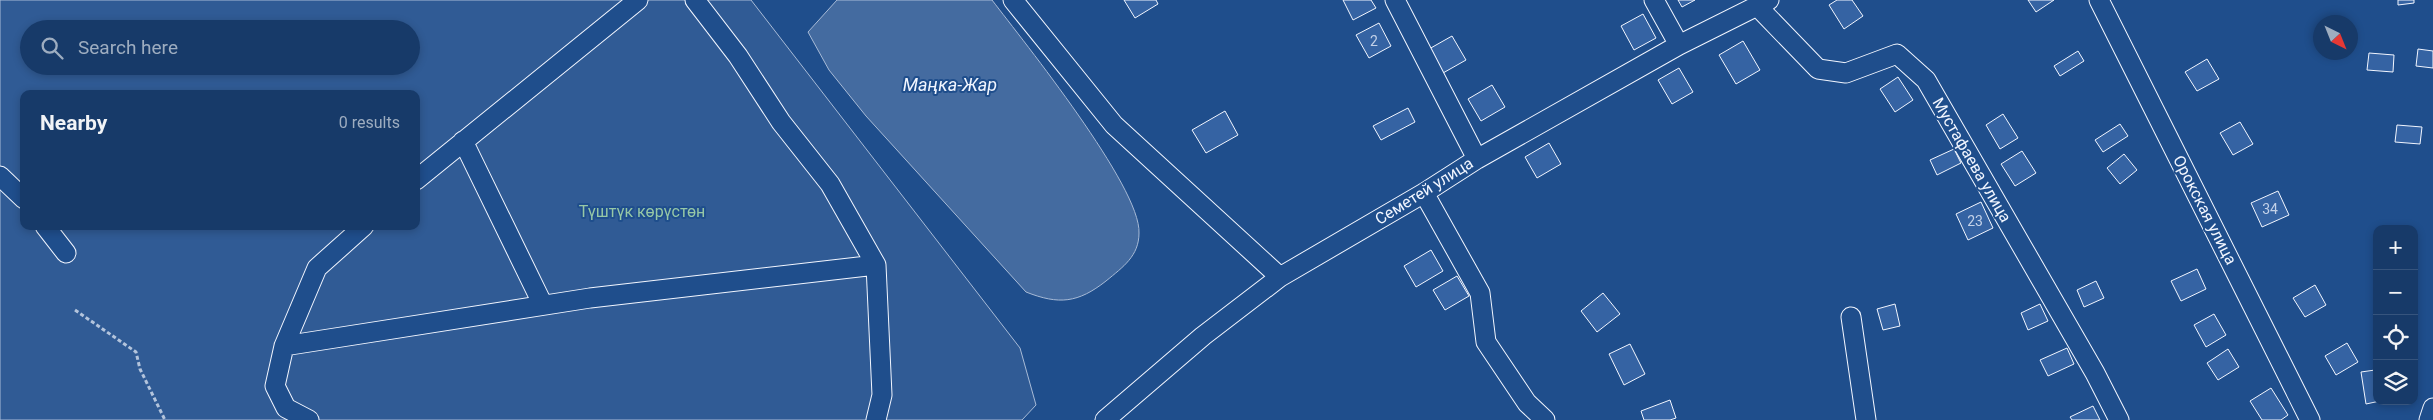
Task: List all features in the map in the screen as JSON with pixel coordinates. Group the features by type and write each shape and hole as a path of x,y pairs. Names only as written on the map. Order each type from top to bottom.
{"street":[{"path":"420,177 638,0"},
{"path":"695,0 738,56 781,122 830,184 876,265 882,395 876,420"},
{"path":"1013,0 1114,125 1280,277"},
{"path":"1395,0 1477,159"},
{"path":"1654,0 1679,45"},
{"name":"Орокская улица","path":"2099,0 2310,420"},
{"name":"Семетей улица","path":"1105,420 1203,336 1280,277 1424,193 1477,159 1679,45 1763,3"},
{"name":"Мустафаева улица","path":"1763,3 1818,69 1846,73 1897,54 1926,80 2095,373 2119,420"},
{"path":"463,141 543,305"},
{"path":"0,176 20,195"},
{"path":"1424,193 1480,292 1486,342 1527,403 1545,420"},
{"path":"48,230 66,253"},
{"path":"309,420 286,408 275,386 284,346 318,268 360,230"},
{"path":"284,346 543,305 876,265"},
{"path":"1851,317 1866,420"},
{"path":"2429,420 2433,408"}],"path":[{"path":"74,310 136,352 140,369 165,420"}],"shaded area":[{"name":"Түштүк көрүстөн","path":"0,0 751,0 1020,348 1036,405 1022,420 0,420"}],"water":[{"name":"Маңка-Жар","path":"837,0 992,0 1078,115 1102,150 1121,183 1135,212 1139,233 1136,248 1129,260 1106,281 1077,298 1068,300 1048,299 1026,292 866,116 829,70 808,32"}],"building":[{"path":"1124,0 1156,0 1158,4 1135,18"},
{"path":"1343,0 1371,0 1376,8 1353,20"},
{"path":"1678,0 1695,0 1682,7"},
{"path":"1837,0 1852,0 1863,16 1844,29 1829,5"},
{"path":"2028,0 2054,0 2036,12"},
{"path":"2398,0 2414,0 2414,3 2398,5"},
{"path":"1643,14 1656,38 1634,50 1621,26"},
{"path":"1379,23 1391,46 1369,58 1356,35"},
{"path":"1452,36 1466,60 1443,73 1429,49"},
{"path":"1743,41 1760,70 1736,84 1719,55"},
{"path":"2418,49 2433,51 2433,68 2416,66"},
{"path":"2078,51 2084,61 2060,76 2054,66"},
{"path":"2369,53 2394,55 2393,72 2367,70"},
{"path":"2207,59 2219,79 2197,91 2185,72"},
{"path":"1679,68 1693,92 1672,104 1658,80"},
{"path":"1898,77 1913,100 1895,112 1880,89"},
{"path":"1492,85 1505,107 1481,121 1468,99"},
{"path":"1408,108 1415,122 1381,140 1373,126"},
{"path":"1225,111 1238,135 1206,153 1192,130"},
{"path":"2003,114 2018,138 2000,149 1986,125"},
{"path":"2240,122 2253,144 2233,155 2220,133"},
{"path":"2120,124 2128,136 2103,152 2095,140"},
{"path":"2397,125 2422,127 2420,144 2395,142"},
{"path":"1549,143 1561,164 1537,178 1525,157"},
{"path":"1954,149 1961,163 1937,175 1930,160"},
{"path":"2022,151 2036,173 2015,186 2001,164"},
{"path":"2124,154 2137,170 2120,184 2107,168"},
{"path":"2278,191 2289,215 2262,227 2251,203"},
{"path":"1981,202 1993,228 1968,240 1956,214"},
{"path":"1431,250 1443,271 1416,287 1404,266"},
{"path":"2197,269 2206,289 2181,301 2171,281"},
{"path":"1457,276 1469,296 1445,310 1433,290"},
{"path":"2096,281 2104,298 2084,307 2077,290"},
{"path":"2315,285 2326,305 2305,317 2293,298"},
{"path":"1603,293 1620,314 1597,332 1581,311"},
{"path":"1895,304 1900,326 1883,330 1877,309"},
{"path":"2040,304 2048,321 2028,330 2021,313"},
{"path":"2214,314 2226,335 2206,347 2194,325"},
{"path":"2347,343 2358,362 2336,375 2325,356"},
{"path":"1630,344 1645,374 1624,385 1609,354"},
{"path":"2067,348 2074,364 2048,376 2040,360"},
{"path":"2228,349 2239,367 2218,380 2207,363"},
{"path":"2373,370 2373,402 2366,404 2361,372"},
{"path":"2271,388 2288,415 2281,420 2262,420 2250,401"},
{"path":"1670,400 1676,418 1670,420 1644,420 1641,411"},
{"path":"2093,406 2100,420 2072,420 2070,417"}]}
